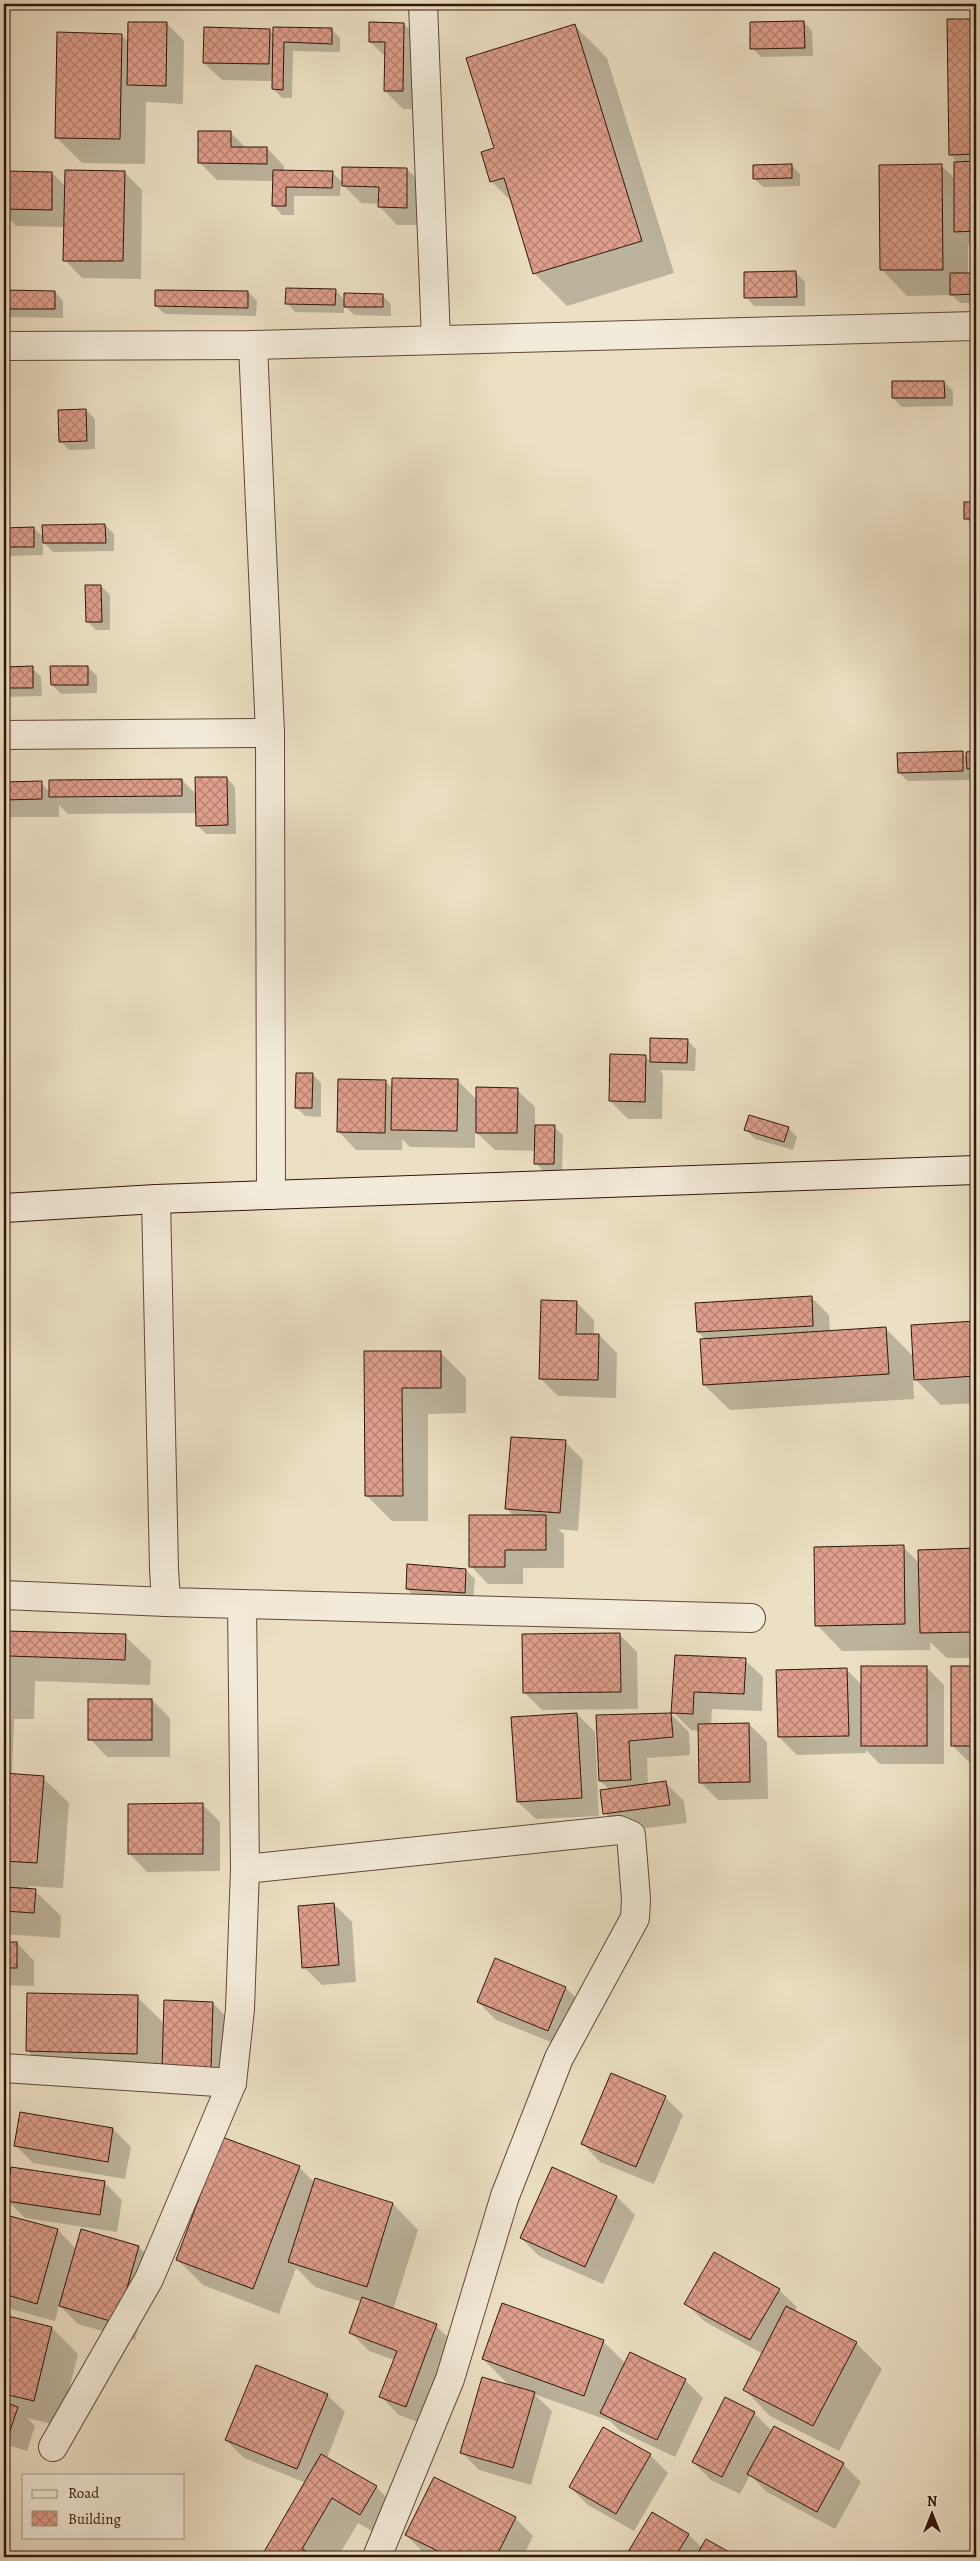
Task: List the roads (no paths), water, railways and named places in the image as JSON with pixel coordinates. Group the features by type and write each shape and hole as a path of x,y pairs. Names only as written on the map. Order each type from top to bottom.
{"street":[{"path":"423,4 436,340"},
{"path":"4,346 252,345 976,326"},
{"path":"252,345 270,733 271,1195"},
{"path":"4,735 270,733"},
{"path":"4,1208 156,1199 976,1170"},
{"path":"156,1199 166,1602"},
{"path":"4,1594 166,1602 751,1618"},
{"path":"53,2447 149,2279 232,2083 240,2009 245,1869 242,1604"},
{"path":"245,1869 619,1830 631,1835 636,1899 635,1918 559,2058 505,2196 450,2379 376,2557"},
{"path":"4,2068 232,2083"}]}
